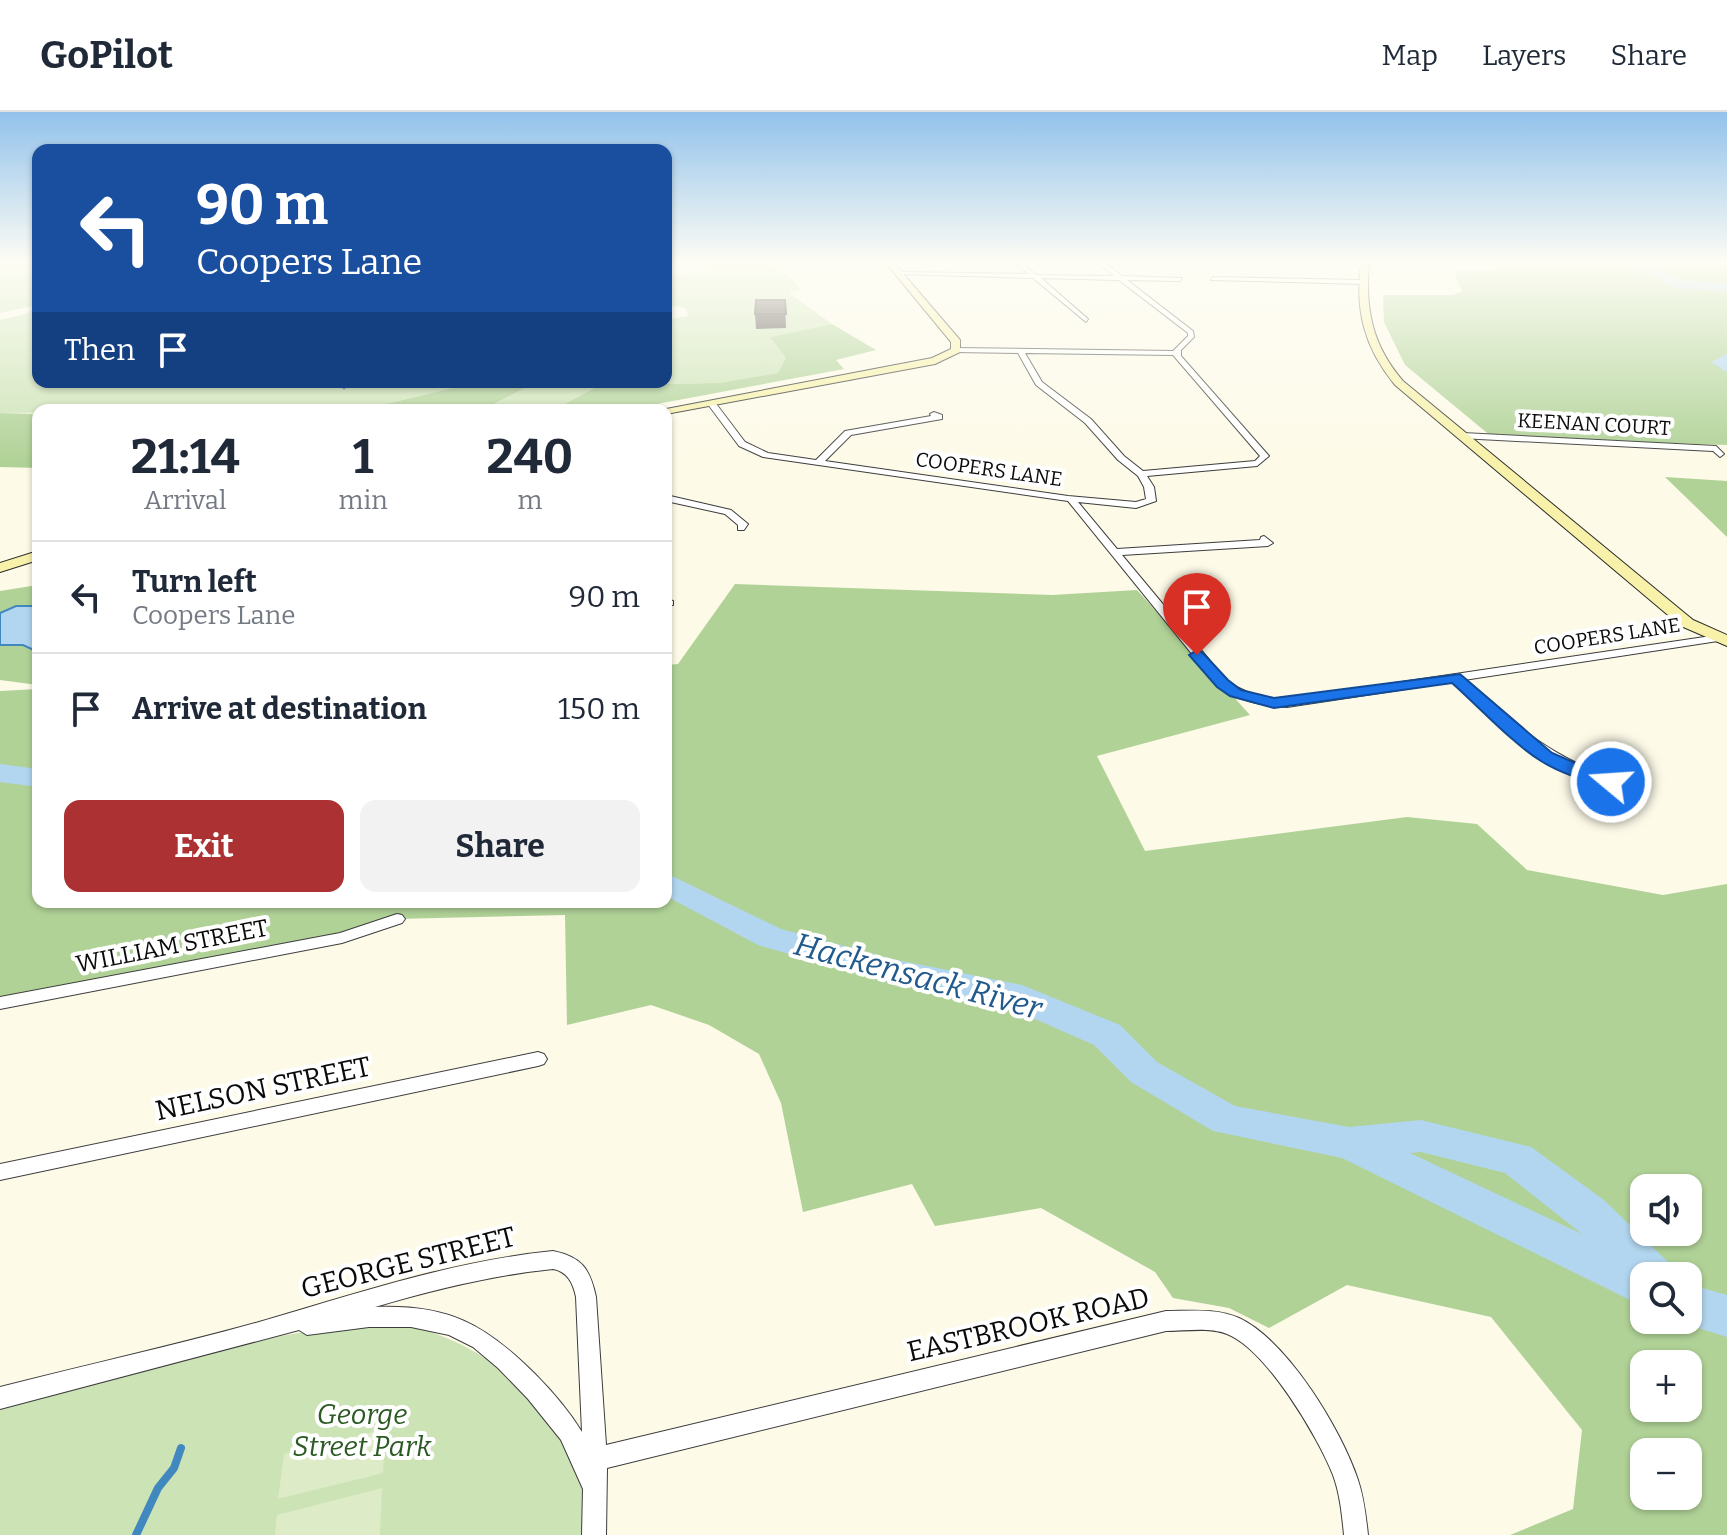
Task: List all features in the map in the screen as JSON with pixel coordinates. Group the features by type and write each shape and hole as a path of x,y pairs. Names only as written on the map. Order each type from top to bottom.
{"street":[{"path":"946,329 954,339 956,350"},
{"path":"672,410 935,361 956,350 1176,353 1191,337 1188,329"},
{"path":"1367,329 1383,364 1399,383 1687,623 1723,640"},
{"path":"1021,352 1036,381 1088,421 1121,458 1141,474 1149,487 1151,501 1136,505 1066,497"},
{"path":"1141,474 1257,463 1264,459 1176,353"},
{"name":"COOPERS LANE","path":"711,403 738,440 748,448 777,457 1066,497 1076,502 1222,683 1249,698 1287,703 1723,640"},
{"path":"818,463 848,433 939,417 934,414"},
{"name":"KEENAN COURT","path":"1463,436 1716,449 1720,454"},
{"path":"672,499 728,512 743,524 741,528"},
{"path":"1116,552 1268,543 1264,539"},
{"path":"0,568 32,557"},
{"path":"1455,678 1546,757 1611,782"},
{"name":"WILLIAM STREET","path":"0,1003 342,938 397,919"},
{"name":"NELSON STREET","path":"0,1172 538,1059"},
{"name":"GEORGE STREET","path":"0,1398 255,1333 424,1283 553,1260 574,1268 582,1279 586,1297 595,1459"},
{"name":"GEORGE STREET","path":"255,1333 358,1317 397,1315 432,1321 469,1333 499,1354 550,1405 567,1429 586,1465 594,1523"},
{"name":"EASTBROOK ROAD","path":"595,1459 1166,1321 1192,1321 1232,1326 1258,1341 1285,1371 1340,1464 1354,1502 1356,1535"},
{"path":"594,1523 595,1459"}],"green space":[{"path":"0,329 32,329 32,388 452,388 386,404 32,404 32,413 0,413"},
{"path":"672,329 807,329 771,337 787,358 778,373 719,383 672,384"},
{"path":"806,329 841,329 876,350 836,360 844,369 657,404 565,404 594,388 672,388 672,384 719,383 778,373 786,358 770,337"},
{"path":"1388,329 1727,329 1727,445 1492,437 1405,365"},
{"path":"452,388 525,388 494,404 386,404"},
{"path":"525,388 594,388 565,404 494,404"},
{"path":"0,413 32,414 32,468 0,467"},
{"path":"1665,477 1727,481 1727,537"},
{"path":"735,584 1052,595 1137,590 1250,715 1097,756 1145,851 1407,817 1477,824 1527,870 1663,895 1727,884 1727,1535 1510,1535 1573,1509 1582,1430 1491,1317 1347,1285 1269,1328 1229,1308 1173,1298 1155,1272 1041,1208 935,1226 912,1184 803,1212 781,1103 759,1054 709,1025 651,1005 567,1025 565,915 397,919 342,938 0,1003 0,691 32,689 32,908 672,908 672,664 678,664"},
{"path":"32,586 32,606 16,606 0,613 0,591"},
{"path":"0,645 23,645 32,649 32,684 0,680"},
{"name":"George Street Park","path":"397,1323 434,1333 470,1349 502,1370 531,1396 555,1426 573,1459 585,1496 588,1535 0,1535 0,1406 246,1342 296,1333"},
{"path":"385,1429 383,1473 278,1499 284,1454"},
{"path":"382,1488 380,1535 275,1535 277,1515"}],"water":[{"path":"16,606 32,606 32,649 23,645 0,645 0,613"}],"waterway":[{"name":"Hackensack River","path":"1727,359 1719,362 1727,367"},
{"path":"0,773 32,777"},
{"name":"Hackensack River","path":"672,886 770,937 892,971 1010,994 1107,1035 1144,1072 1227,1120 1349,1143"},
{"path":"1349,1143 1421,1136 1517,1159 1589,1213 1638,1262"},
{"name":"Hackensack River","path":"1349,1143 1630,1278"},
{"name":"Hackensack River","path":"1702,1309 1727,1316"},
{"path":"136,1535 158,1488 174,1468 181,1448"}],"route":[{"path":"1197,655 1222,683 1236,693 1274,703 1455,678 1546,757 1611,782"}]}
